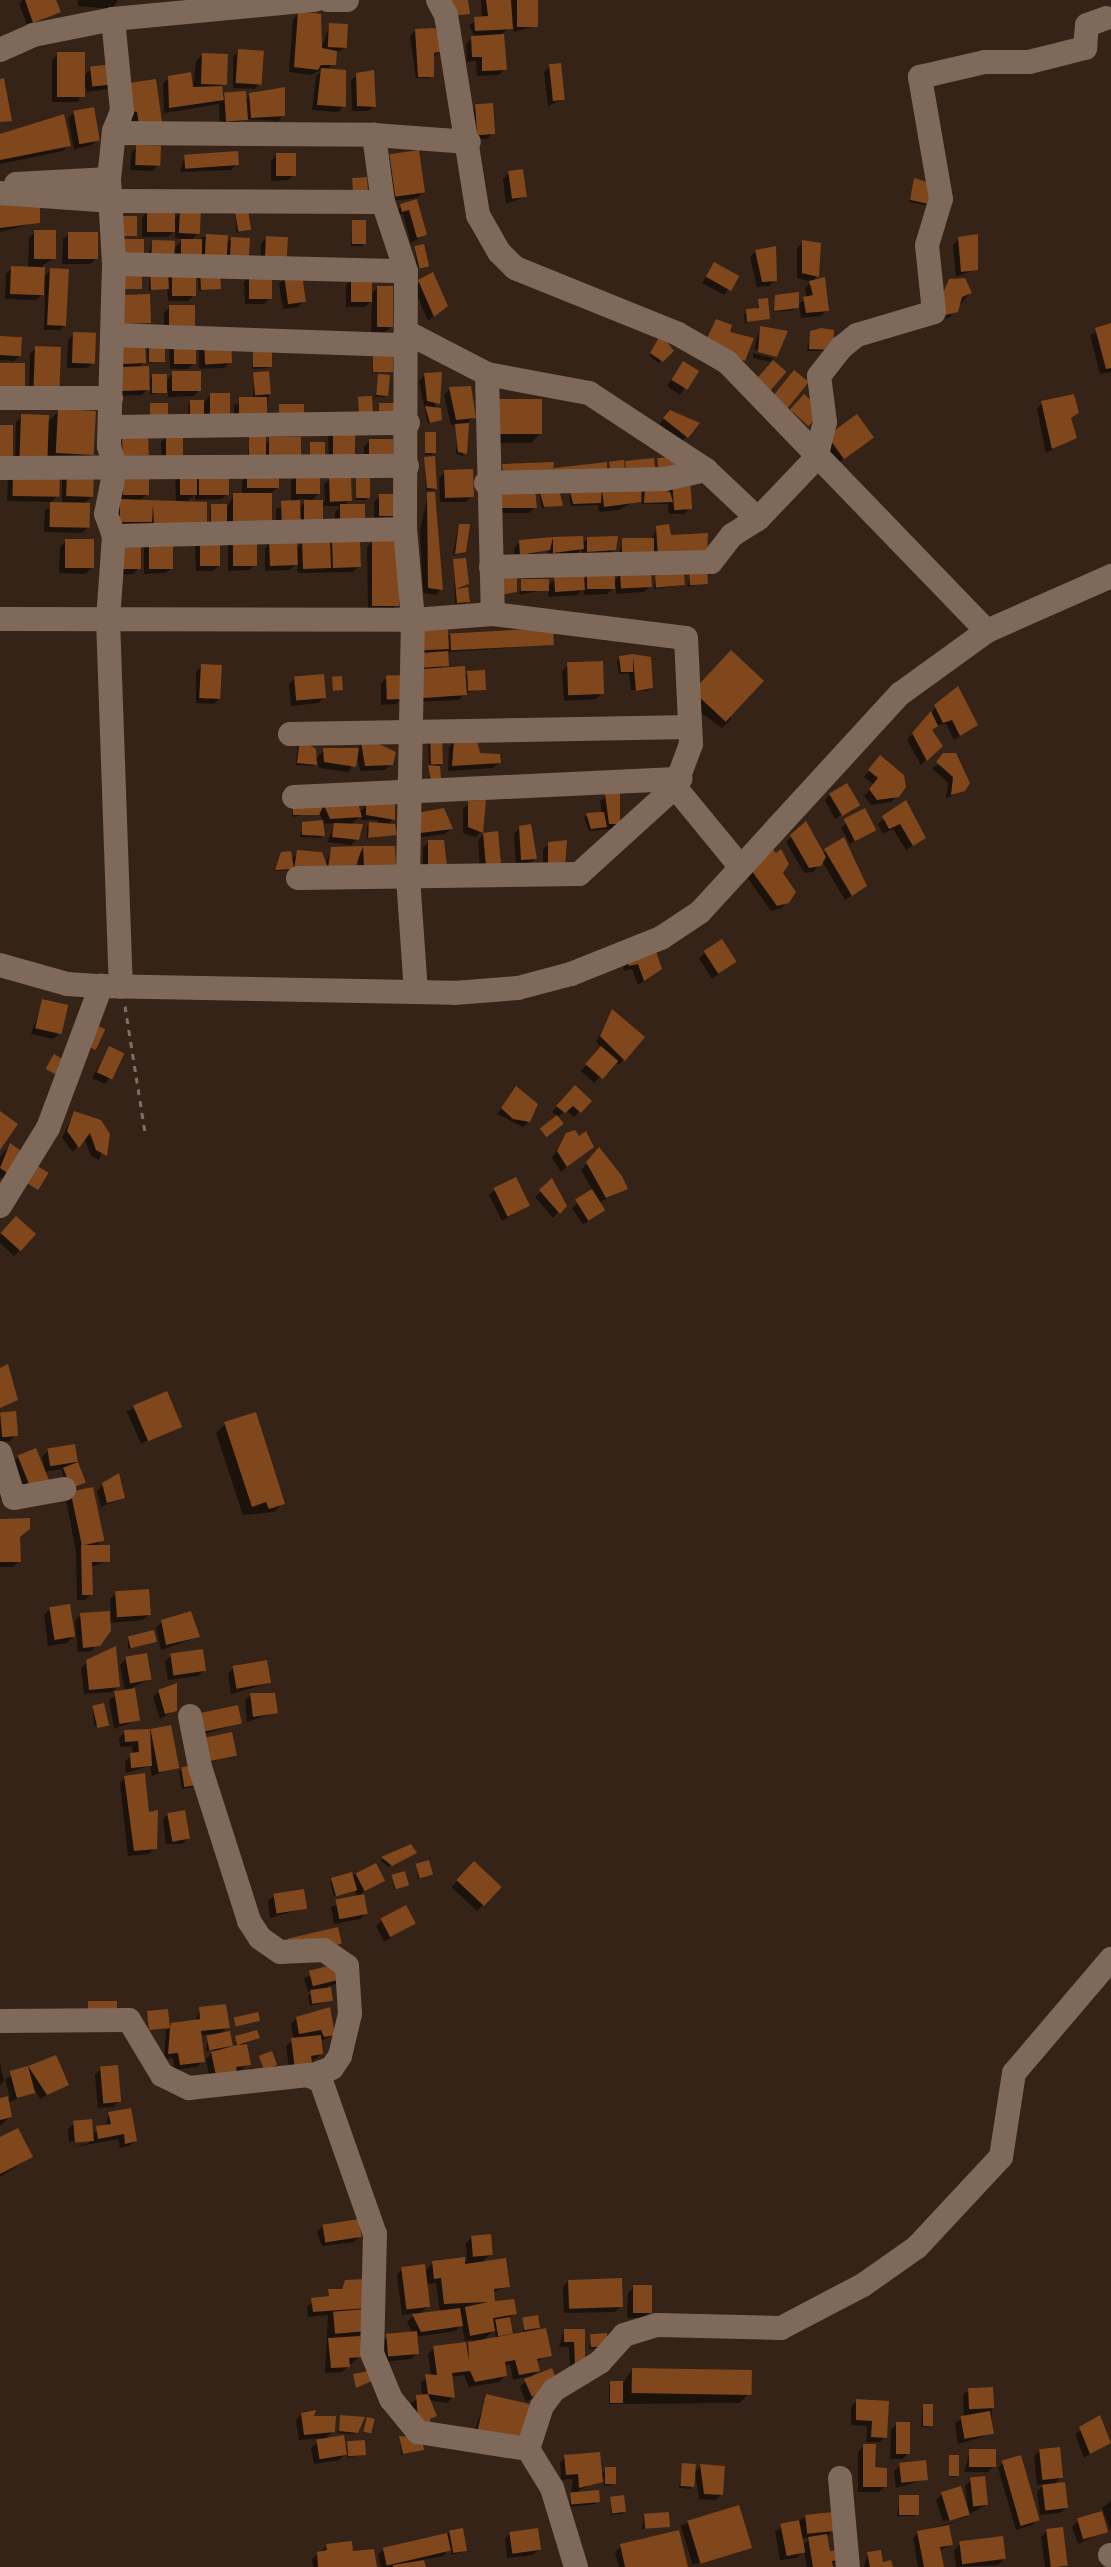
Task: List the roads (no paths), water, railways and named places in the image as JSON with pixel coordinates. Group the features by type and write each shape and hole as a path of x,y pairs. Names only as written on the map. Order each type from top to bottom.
{"street":[{"path":"0,50 33,35 113,19 315,0"},
{"path":"328,0 347,0"},
{"path":"438,0 446,15 469,142 478,215 515,268 678,334 727,362 775,405 816,458 987,631"},
{"path":"491,567 711,562 732,535 758,519 816,458 825,422 822,371 857,335 934,312 927,245 941,199 920,77 985,62 1029,62 1085,48 1087,25 1106,18"},
{"path":"0,1206 48,1128 111,986 108,619 114,536 106,501 115,469 111,398 114,264 110,190 115,133 122,111 113,19"},
{"path":"115,133 374,135 469,142"},
{"path":"374,135 383,202 406,271 408,423 405,529 413,620 408,879 416,992"},
{"path":"0,185 383,202"},
{"path":"0,193 110,190"},
{"path":"114,264 406,271"},
{"path":"112,335 406,339 487,374 589,393 706,470 758,519"},
{"path":"487,374 486,483 493,614"},
{"path":"0,398 111,398"},
{"path":"112,427 408,423"},
{"path":"0,468 407,466"},
{"path":"486,483 635,480 706,470"},
{"path":"114,536 405,529"},
{"path":"0,965 67,984 416,992 518,988 635,950 682,927 900,694 987,631 1111,576"},
{"path":"0,619 413,620 493,614 686,638 691,744 678,783 579,874 408,879 298,878"},
{"path":"290,734 690,727"},
{"path":"678,783 740,866"},
{"path":"294,797 410,790 678,783"},
{"path":"0,1453 14,1498 64,1489"},
{"path":"0,2021 129,2020 162,2075 189,2088 314,2075 332,2068 340,2056 350,2014 347,1966 324,1950 280,1952 260,1938 249,1921 200,1767 190,1716"},
{"path":"528,2449 542,2406 554,2390 600,2362 624,2335 657,2325 781,2328 863,2285 917,2247 1001,2157 1014,2073 1111,1959"},
{"path":"314,2075 329,2094 375,2234 372,2353 391,2399 418,2432 528,2449 552,2488 576,2567"},
{"path":"840,2478 848,2567"}]}
